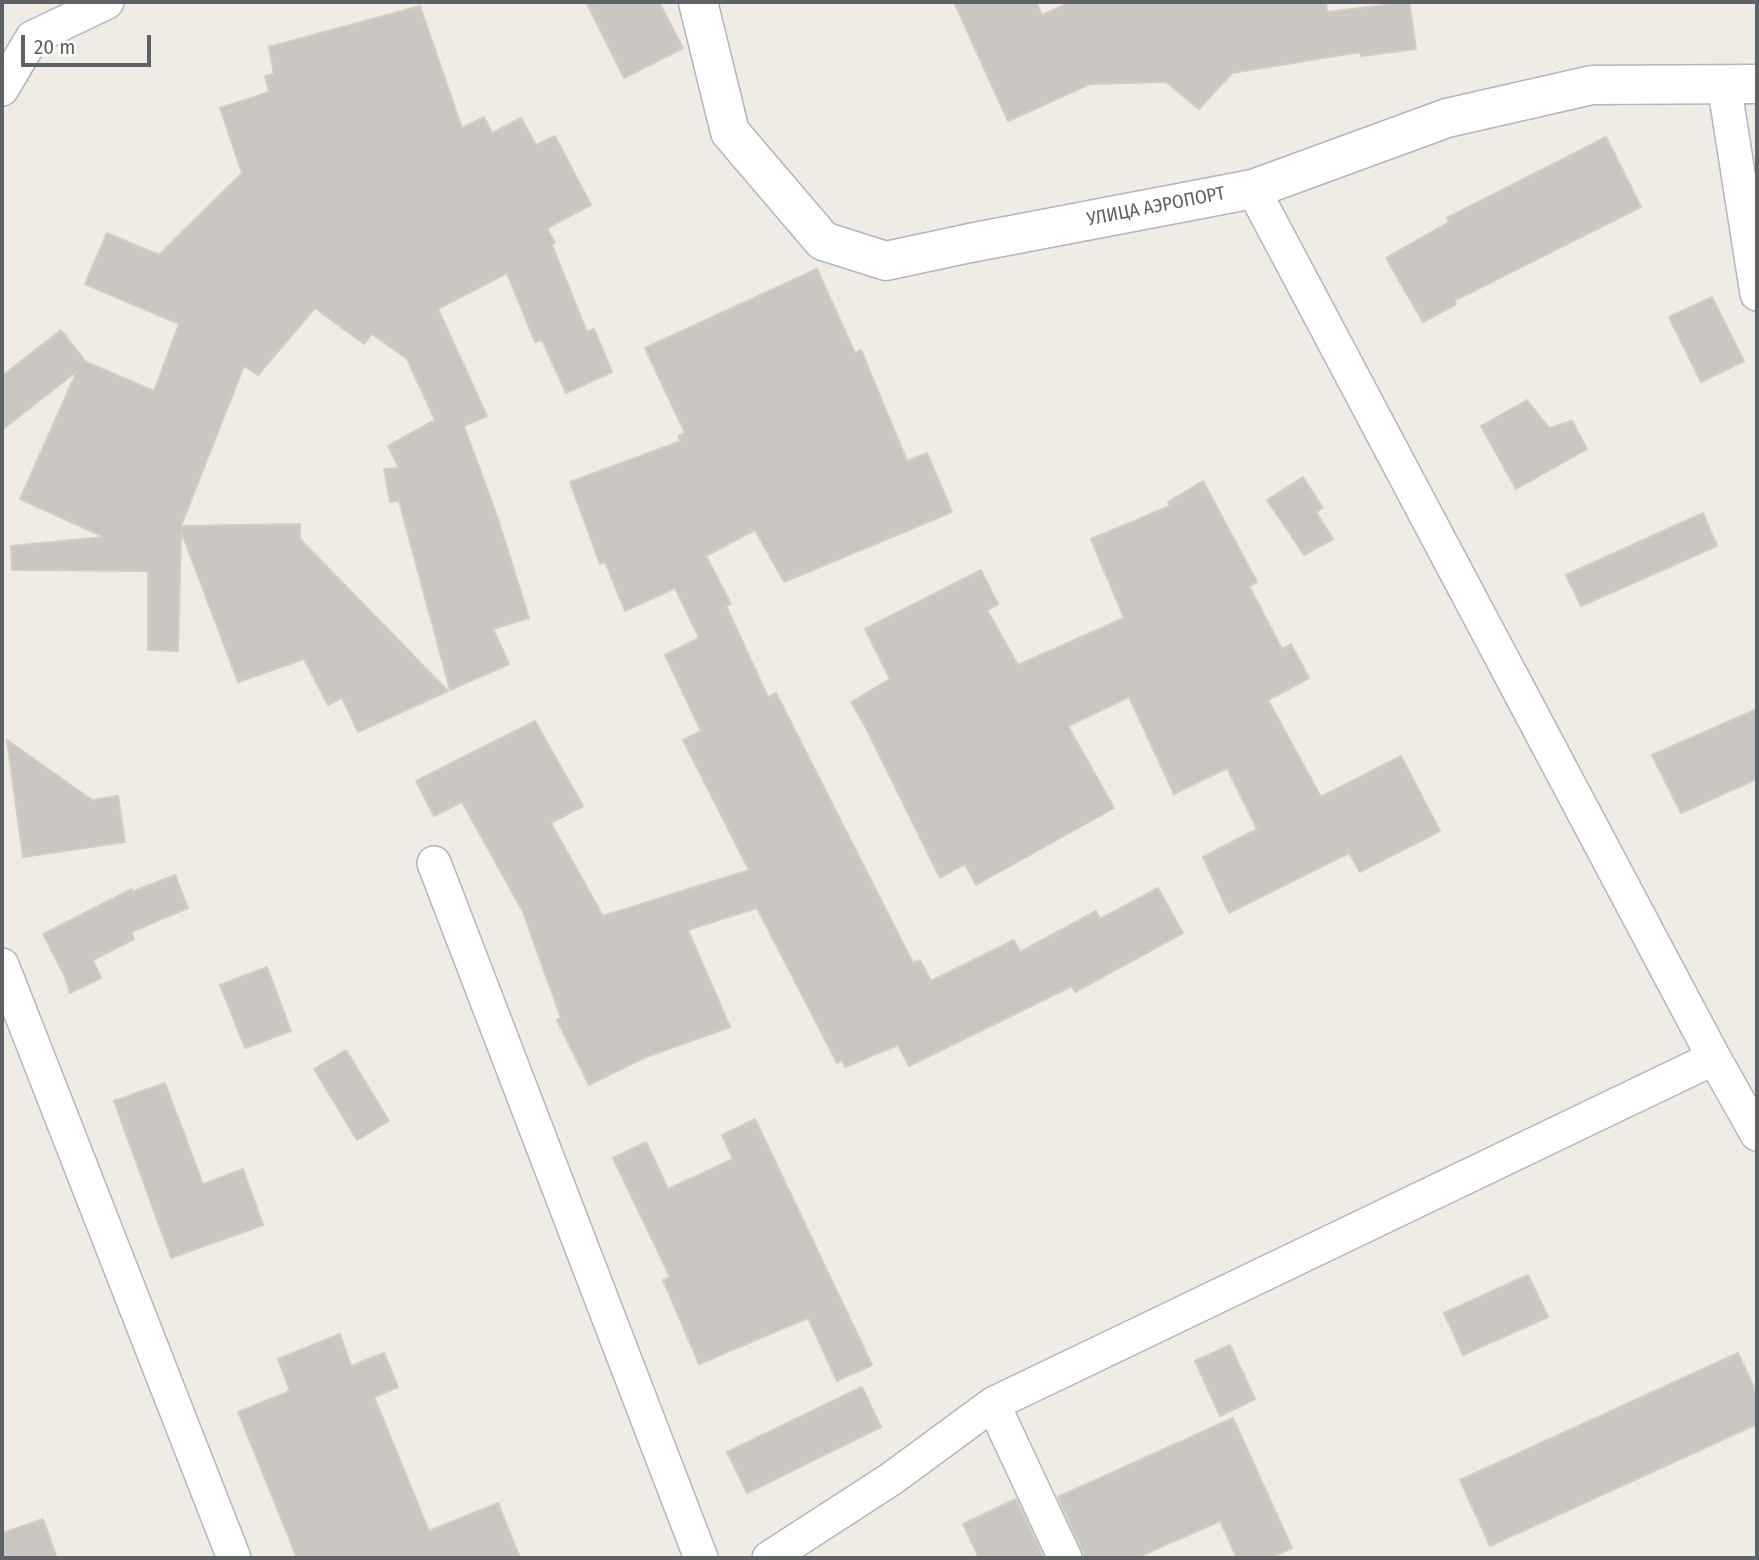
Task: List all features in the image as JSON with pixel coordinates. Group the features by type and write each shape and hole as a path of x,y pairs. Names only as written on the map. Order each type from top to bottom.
{"main road":[{"name":"УЛИЦА АЭРОПОРТ","path":"698,2 730,132 823,241 886,261 1253,189 1447,118 1592,85 1741,84"}],"street":[{"path":"2,89 32,38 107,2"},
{"path":"1741,84 1757,294"},
{"path":"1253,189 1714,1058 1757,1134"},
{"path":"434,863 701,1558"},
{"path":"2,965 234,1558"},
{"path":"769,1558 891,1479 993,1404 1714,1058"},
{"path":"993,1404 1065,1558"}],"building":[{"path":"586,2 659,2 683,48 624,78"},
{"path":"954,2 1036,2 1042,15 1071,2 1326,2 1327,12 1409,2 1416,49 1361,56 1360,52 1232,73 1199,109 1166,82 1090,84 1008,121"},
{"path":"420,6 462,128 484,117 492,133 521,118 536,145 555,136 591,205 547,228 587,332 594,329 612,372 566,393 542,340 535,342 507,273 438,309 487,416 464,426 498,519 529,618 493,629 509,664 450,690 399,501 390,502 384,469 399,468 388,446 435,420 407,359 372,334 364,344 315,308 258,375 244,366 181,526 300,524 300,539 448,691 358,732 342,698 328,705 304,659 238,682 181,531 178,651 148,650 148,571 12,570 11,546 104,537 20,499 77,371 2,430 2,376 61,330 86,362 154,391 179,324 85,284 107,233 159,255 242,173 220,108 269,92 265,76 274,74 269,47"},
{"path":"1606,137 1641,207 1454,301 1456,304 1423,322 1386,258 1449,222 1447,218"},
{"path":"817,269 855,353 861,350 907,461 927,453 952,512 784,582 755,530 706,556 731,604 726,606 768,697 776,693 913,963 920,960 931,981 1014,940 1020,952 1096,911 1100,919 1158,888 1183,933 1075,992 1072,986 909,1066 898,1045 845,1067 842,1060 837,1063 757,908 688,930 730,1027 646,1057 589,1085 557,1020 561,1018 523,912 462,802 434,816 416,781 535,721 583,806 551,823 603,916 749,870 683,740 701,731 665,655 699,638 675,588 625,611 605,562 600,564 570,482 681,441 678,436 685,433 645,348"},
{"path":"1712,297 1744,361 1701,382 1669,317"},
{"path":"1527,400 1549,428 1572,421 1587,449 1516,489 1481,426"},
{"path":"1303,477 1323,508 1316,512 1333,539 1304,555 1267,500"},
{"path":"1203,481 1257,582 1249,586 1282,649 1291,644 1309,678 1268,700 1321,797 1401,756 1440,831 1360,872 1349,853 1229,913 1203,857 1257,829 1227,768 1174,794 1129,697 1068,726 1114,808 976,885 965,864 940,878 851,702 890,679 865,629 981,570 998,604 987,610 1018,665 1124,618 1091,539 1170,506 1168,502"},
{"path":"1703,513 1717,546 1581,606 1566,575"},
{"path":"1757,709 1757,779 1681,813 1652,755"},
{"path":"7,740 92,800 118,796 125,842 23,857"},
{"path":"175,875 188,908 131,932 134,939 93,960 101,978 70,993 43,934 132,889 132,892"},
{"path":"267,967 291,1031 245,1048 220,985"},
{"path":"346,1050 389,1121 357,1140 314,1069"},
{"path":"165,1083 203,1184 243,1169 263,1225 171,1258 114,1101"},
{"path":"755,1119 872,1365 837,1381 808,1318 699,1364 663,1280 670,1277 613,1158 646,1142 668,1189 733,1159 722,1135"},
{"path":"1528,1275 1548,1317 1463,1355 1444,1313"},
{"path":"340,1334 351,1366 384,1353 398,1387 374,1397 429,1531 498,1503 520,1558 297,1558 238,1412 290,1391 278,1359"},
{"path":"1230,1345 1255,1399 1220,1416 1195,1361"},
{"path":"1738,1353 1757,1394 1757,1424 1490,1546 1460,1480"},
{"path":"862,1387 881,1427 747,1493 727,1452"},
{"path":"1233,1418 1292,1548 1269,1558 1237,1558 1220,1521 1136,1558 1084,1558 1058,1497"},
{"path":"1016,1499 1043,1557 979,1558 963,1524"},
{"path":"43,1519 57,1558 2,1558 2,1533"}]}
